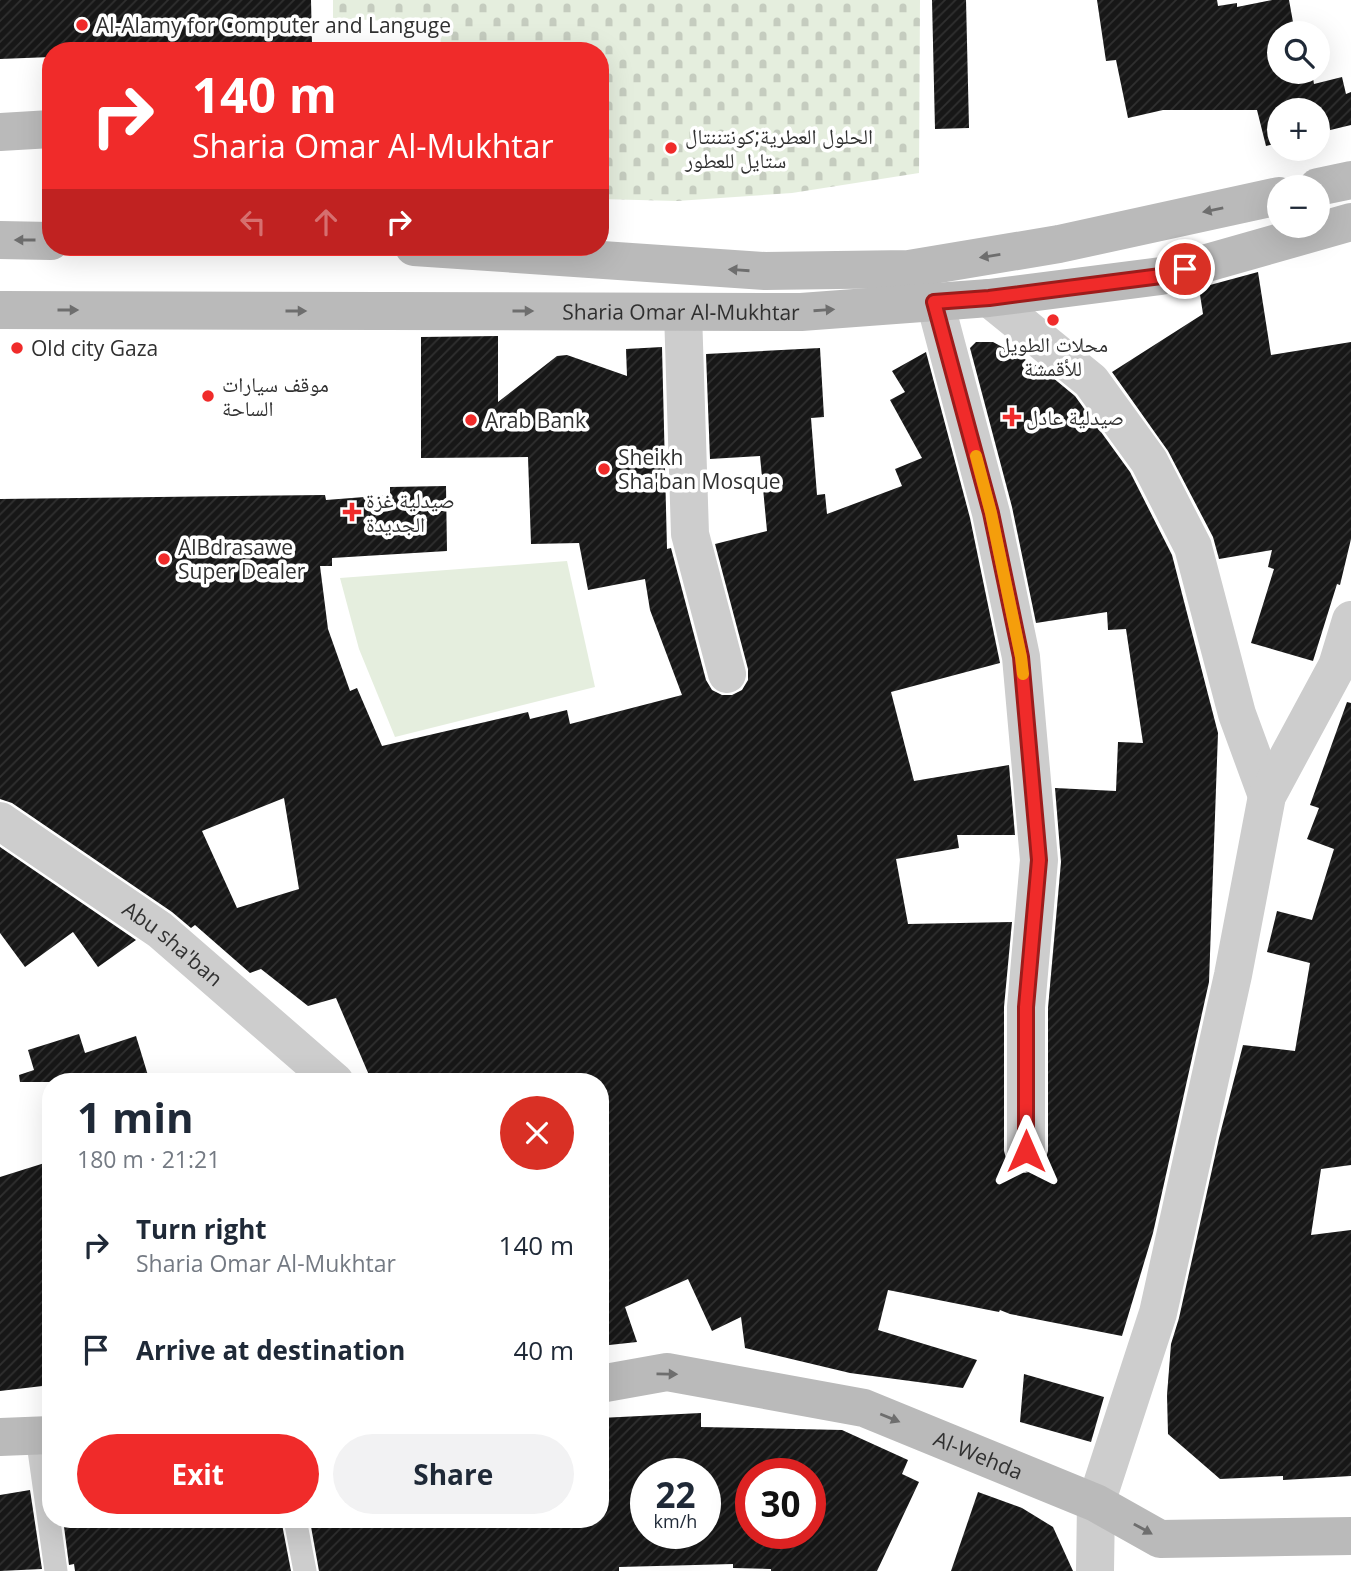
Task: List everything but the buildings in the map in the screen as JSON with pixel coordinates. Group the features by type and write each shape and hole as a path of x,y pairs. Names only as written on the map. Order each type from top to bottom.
{"main road":[{"path":"0,132 42,130"},
{"path":"1330,184 1351,180"},
{"name":"Sharia Omar Al-Mukhtar","path":"564,256 765,271 909,269 1059,244 1267,199"},
{"name":"Sharia Omar Al-Mukhtar","path":"0,310 801,312 989,298 1161,276 1351,222"},
{"path":"0,240 42,241"},
{"name":"Al-Wehda","path":"609,1382 667,1372 864,1408 1096,1503 1160,1539 1351,1536"},
{"path":"0,1437 42,1436"}],"street":[{"path":"989,298 1091,381 1149,461 1193,547 1237,714 1267,796"},
{"path":"934,302 991,513 1021,657 1039,860 1026,1007 1026,1151"},
{"path":"683,312 690,534 727,674"},
{"path":"1095,1571 1096,1503 1158,1313 1233,975 1267,796 1336,666 1351,620"},
{"name":"Abu sha'ban","path":"0,821 160,930 325,1073"}],"lane":[{"path":"52,1528 56,1571"},
{"path":"297,1528 304,1571"}],"green space":[{"path":"333,0 920,0 919,173 792,193 677,201 609,199 609,42 441,42 440,24 333,18"},
{"path":"567,561 595,687 395,737 359,649 340,578"}],"slow traffic":[{"path":"976,456 991,513 1023,674"}],"place":[{"name":"Al-Alamy for Computer and Languge","path":"82,25"},
{"name":"الحلول العطرية;كونتننتال ستايل للعطور","path":"671,148"},
{"name":"محلات الطويل للأقمشة","path":"1053,320"},
{"name":"Old city Gaza","path":"17,348"},
{"name":"موقف سيارات الساحة","path":"208,396"},
{"name":"صيدلية عادل","path":"1012,417"},
{"name":"Arab Bank","path":"471,420"},
{"name":"Sheikh Sha'ban Mosque","path":"604,469"},
{"name":"صيدلية غزة الجديدة","path":"352,512"},
{"name":"AlBdrasawe Super Dealer","path":"164,559"}],"route":[{"path":"1026,1151 1026,1007 1039,860 1021,657 991,513 934,302 989,298 1161,276 1185,269"}]}
